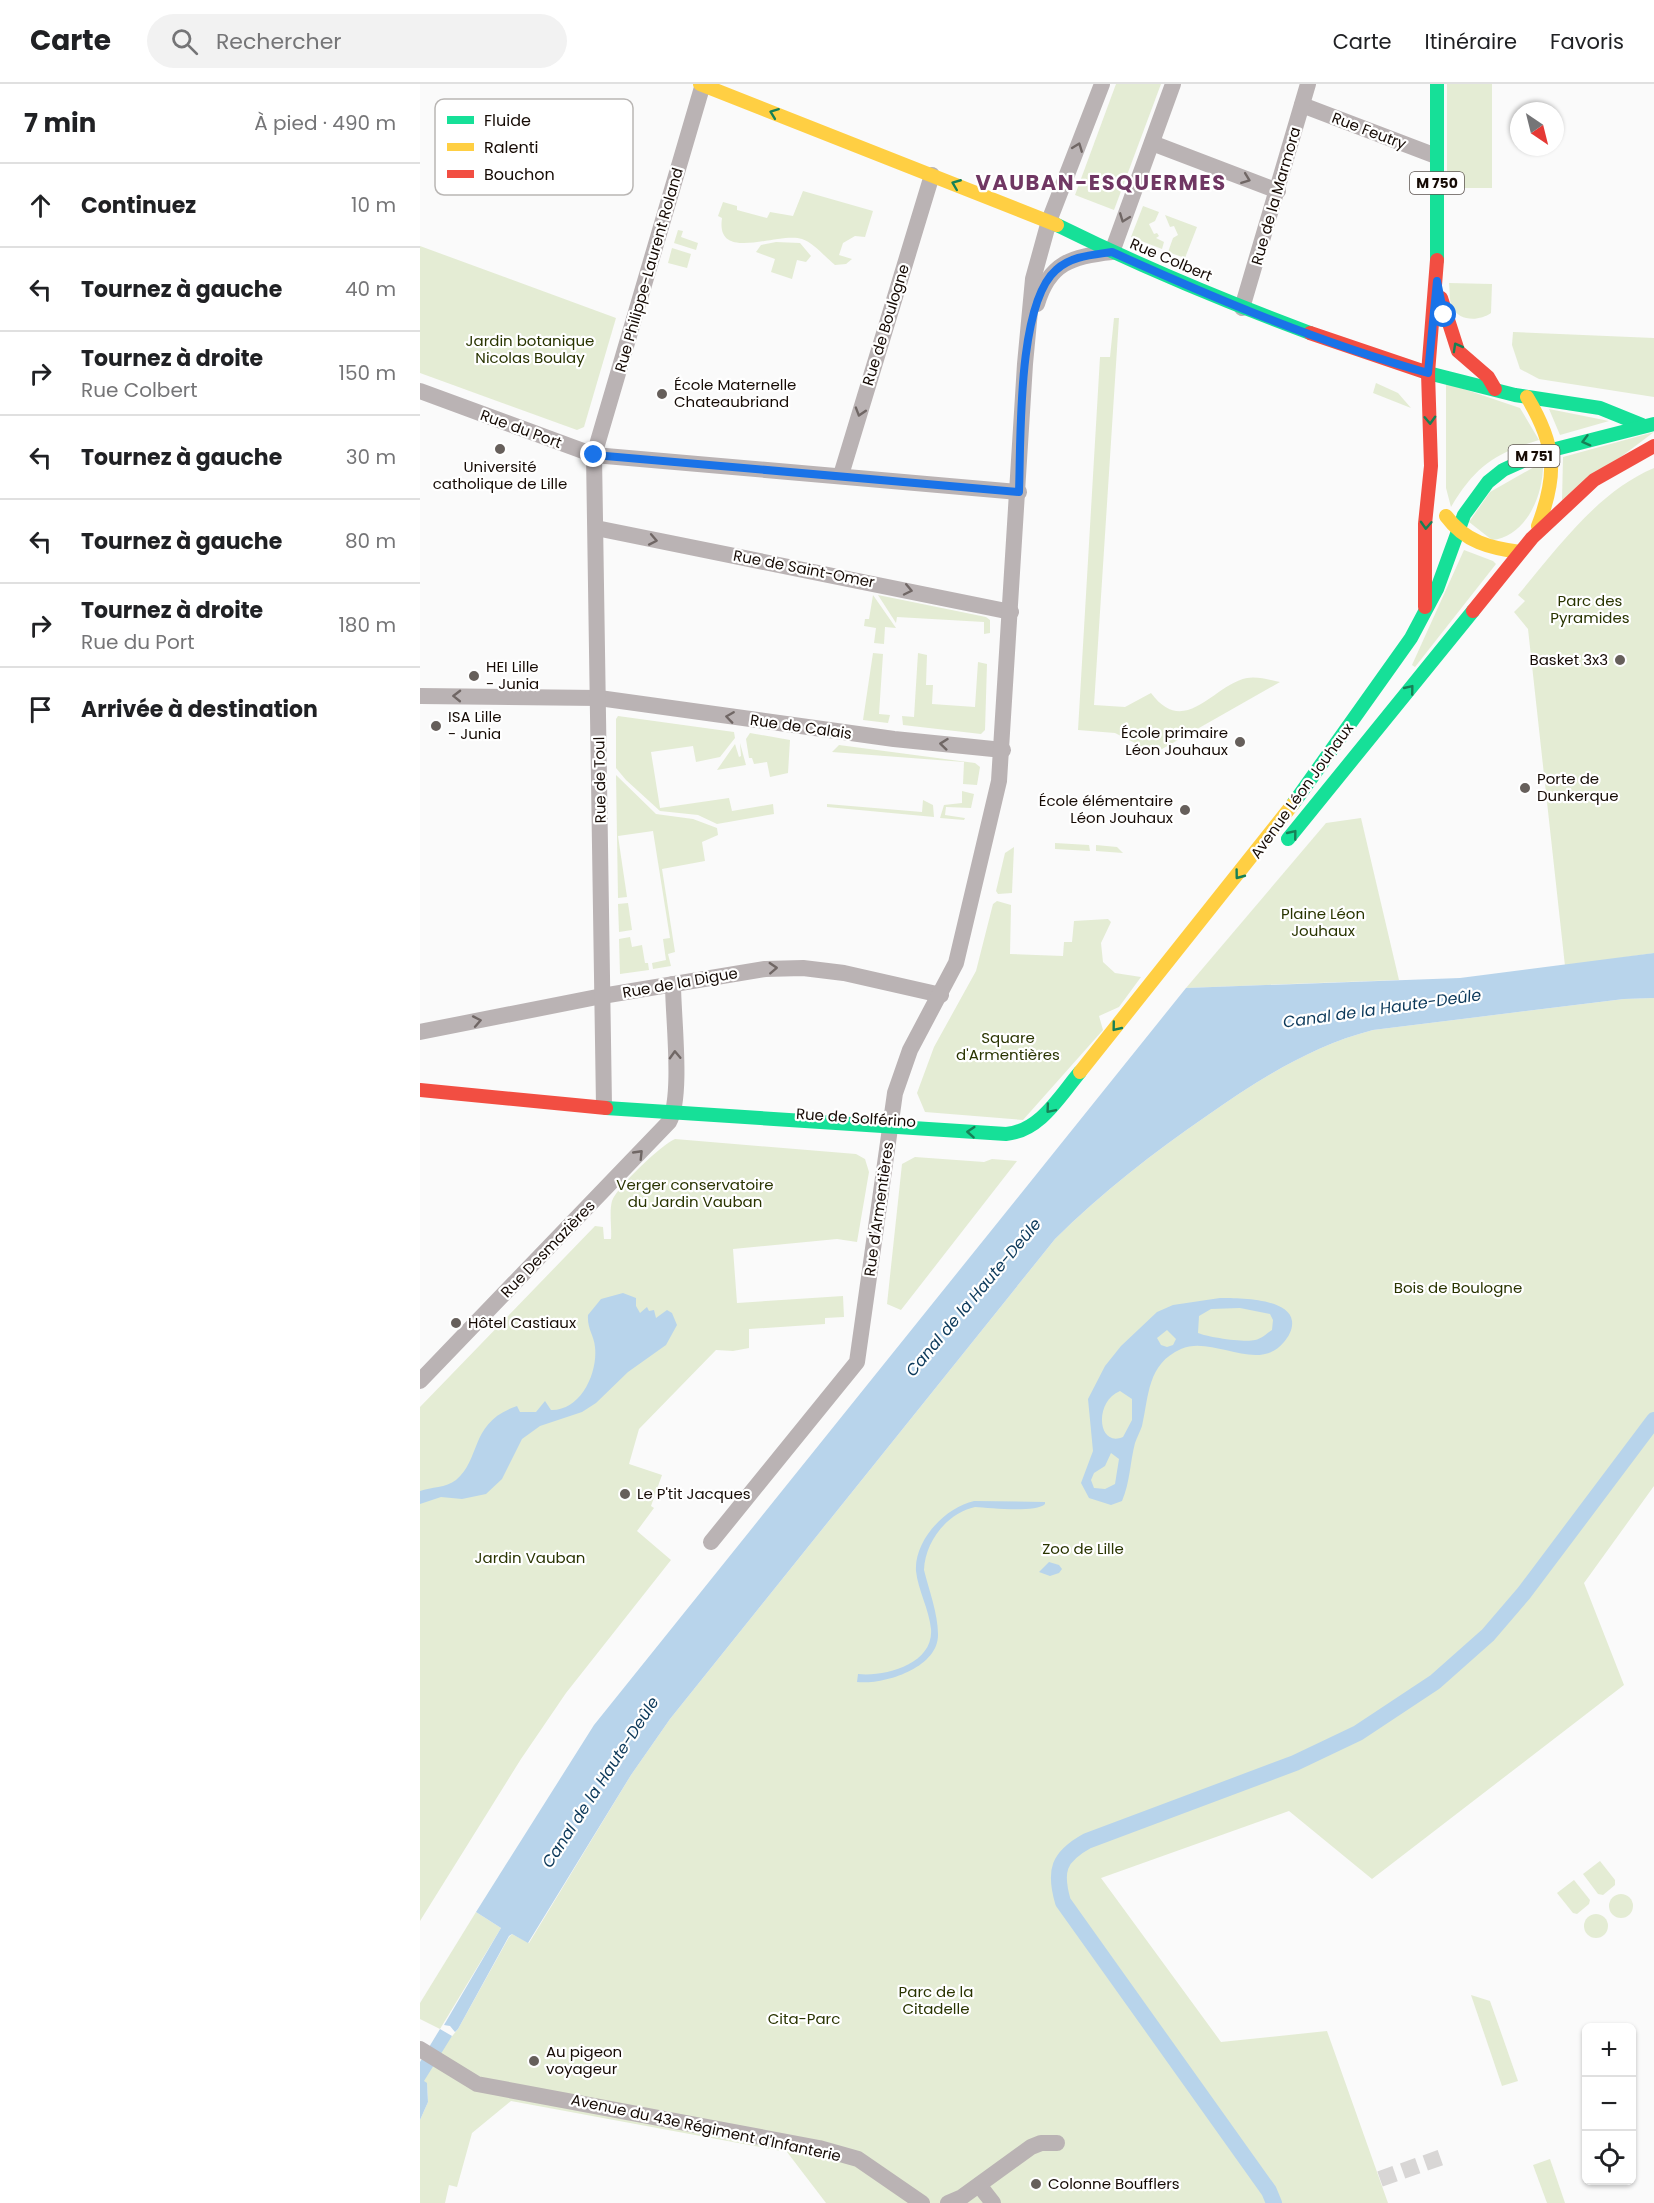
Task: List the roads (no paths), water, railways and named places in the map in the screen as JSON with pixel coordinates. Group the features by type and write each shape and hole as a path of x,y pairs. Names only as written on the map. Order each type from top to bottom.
{"main road":[{"name":"Rue Colbert","path":"702,84 1049,221 1112,252 1242,308 1394,363 1527,397 1604,407 1648,425"},
{"name":"M 750","path":"1424,617 1425,524 1431,466 1428,373 1437,281 1437,84"},
{"name":"M 750","path":"1437,281 1444,315 1454,343 1465,360 1488,377 1495,389"},
{"name":"Avenue Léon Jouhaux","path":"1527,397 1545,427 1552,450 1551,490 1532,538"},
{"name":"Avenue Léon Jouhaux","path":"1028,1129 1045,1114 1231,886 1319,770 1424,617 1442,577 1457,530 1476,494 1498,473 1525,459 1648,425"},
{"name":"Avenue Léon Jouhaux","path":"1277,853 1532,538 1594,480 1654,446"},
{"path":"1431,466 1440,506 1457,530 1476,543 1520,552"},
{"path":"1059,1120 1103,1066"},
{"name":"Rue de Solférino","path":"420,1090 674,1114 716,1124 1012,1135 1028,1129"},
{"name":"Rue de Solférino","path":"889,1132 1008,1148"}],"street":[{"name":"Rue Philippe-Laurent Roland","path":"594,455 702,84"},
{"path":"1028,334 1033,279 1049,221 1102,84"},
{"path":"1028,334 1042,289 1053,272 1081,257 1112,252 1173,84"},
{"name":"Rue de la Marmora","path":"1242,308 1308,84"},
{"name":"Rue Feutry","path":"1302,105 1436,156"},
{"path":"1152,143 1278,191"},
{"name":"Rue de Boulogne","path":"841,475 932,175"},
{"name":"Rue d'Armentières","path":"711,1542 857,1362 895,1093 905,1062 941,995 960,950 999,781 1003,750 1028,334"},
{"name":"Rue du Port","path":"420,391 594,455 1019,492"},
{"name":"Rue de Toul","path":"594,455 604,1106"},
{"name":"Rue de Saint-Omer","path":"596,528 1011,612"},
{"name":"Rue de Calais","path":"420,696 599,698 894,739 1003,750"},
{"name":"Rue de la Digue","path":"420,1032 602,996 765,969 803,968 876,979 941,995"},
{"path":"673,984 676,1094 674,1114"},
{"name":"Rue Desmazières","path":"420,1382 652,1141 674,1114"},
{"name":"Avenue du 43e Régiment d'Infanterie","path":"420,2049 477,2084 819,2148 858,2159 922,2203"},
{"path":"948,2203 962,2197 1031,2147 1041,2143 1058,2143"},
{"path":"979,2185 993,2203"}],"water":[{"name":"Canal de la Haute-Deûle","path":"1654,953 1654,998 1624,999 1373,1030 1307,1054 1227,1102 1188,1129 1091,1205 1055,1239 670,1719 631,1775 528,1943 512,1934 509,1936 458,2029 455,2032 450,2026 444,2025 501,1928 476,1912 594,1725 1186,988 1460,978"},
{"path":"623,1293 636,1298 636,1306 640,1313 647,1307 649,1311 654,1310 656,1318 667,1310 672,1313 677,1325 666,1345 628,1372 596,1403 582,1412 540,1426 522,1439 502,1479 486,1494 462,1499 441,1497 420,1504 420,1491 443,1486 456,1480 470,1461 483,1431 502,1413 517,1406 520,1412 536,1412 545,1401 551,1410 561,1409 578,1398 590,1379 595,1358 588,1315 601,1299"},
{"path":"1220,1298 1262,1301 1289,1313 1292,1327 1284,1342 1273,1351 1261,1355 1194,1346 1170,1355 1162,1363 1151,1382 1122,1501 1111,1505 1089,1498 1081,1483 1093,1451 1088,1399 1105,1366 1121,1346 1157,1312 1173,1305","holes":["1240,1308 1270,1314 1273,1320 1272,1330 1259,1339 1250,1341 1198,1333 1199,1316 1211,1309","1167,1330 1176,1339 1173,1345 1167,1347 1161,1345 1157,1338","1120,1391 1132,1399 1132,1420 1123,1437 1114,1439 1108,1436 1102,1422 1106,1404","1111,1453 1119,1459 1115,1484 1105,1489 1094,1488 1091,1480 1094,1473 1105,1466"]},
{"path":"974,1501 1045,1502 1045,1504 1040,1507 1023,1509 975,1507 955,1515 947,1522 939,1530 928,1549 924,1570 937,1618 936,1646 920,1665 908,1672 881,1681 857,1682 858,1674 881,1673 906,1666 925,1651 930,1641 931,1629 916,1571 920,1548 926,1537 943,1518 963,1504"},
{"path":"1049,1562 1059,1565 1062,1569 1059,1573 1050,1576 1039,1572"},
{"path":"440,2029 452,2036 424,2081 427,2083 428,2102 420,2120 420,2062"}],"waterway":[{"path":"1274,2203 1269,2191 1063,1902 1059,1873 1064,1859 1087,1841 1295,1763 1358,1733 1435,1682 1488,1635 1524,1593 1654,1420"}],"tunnel":[{"path":"1380,2179 1445,2156"}],"place":[{"name":"École Maternelle Chateaubriand","path":"662,394"},
{"name":"Université catholique de Lille","path":"500,449"},
{"name":"Basket 3x3","path":"1620,660"},
{"name":"HEI Lille - Junia","path":"474,676"},
{"name":"ISA Lille - Junia","path":"436,726"},
{"name":"École primaire Léon Jouhaux","path":"1240,742"},
{"name":"Porte de Dunkerque","path":"1525,788"},
{"name":"École élémentaire Léon Jouhaux","path":"1185,810"},
{"name":"Hôtel Castiaux","path":"456,1323"},
{"name":"Le P'tit Jacques","path":"625,1494"},
{"name":"Au pigeon voyageur","path":"534,2061"},
{"name":"Colonne Boufflers","path":"1036,2184"}],"district":[{"name":"VAUBAN-ESQUERMES","path":"1101,183"}],"park label":[{"name":"Jardin botanique Nicolas Boulay","path":"530,350"},
{"name":"Parc des Pyramides","path":"1590,610"},
{"name":"Plaine Léon Jouhaux","path":"1323,922"},
{"name":"Square d'Armentières","path":"1008,1046"},
{"name":"Verger conservatoire du Jardin Vauban","path":"695,1194"},
{"name":"Bois de Boulogne","path":"1458,1288"},
{"name":"Zoo de Lille","path":"1083,1549"},
{"name":"Jardin Vauban","path":"530,1558"},
{"name":"Parc de la Citadelle","path":"936,2000"},
{"name":"Cita-Parc","path":"804,2019"}]}
